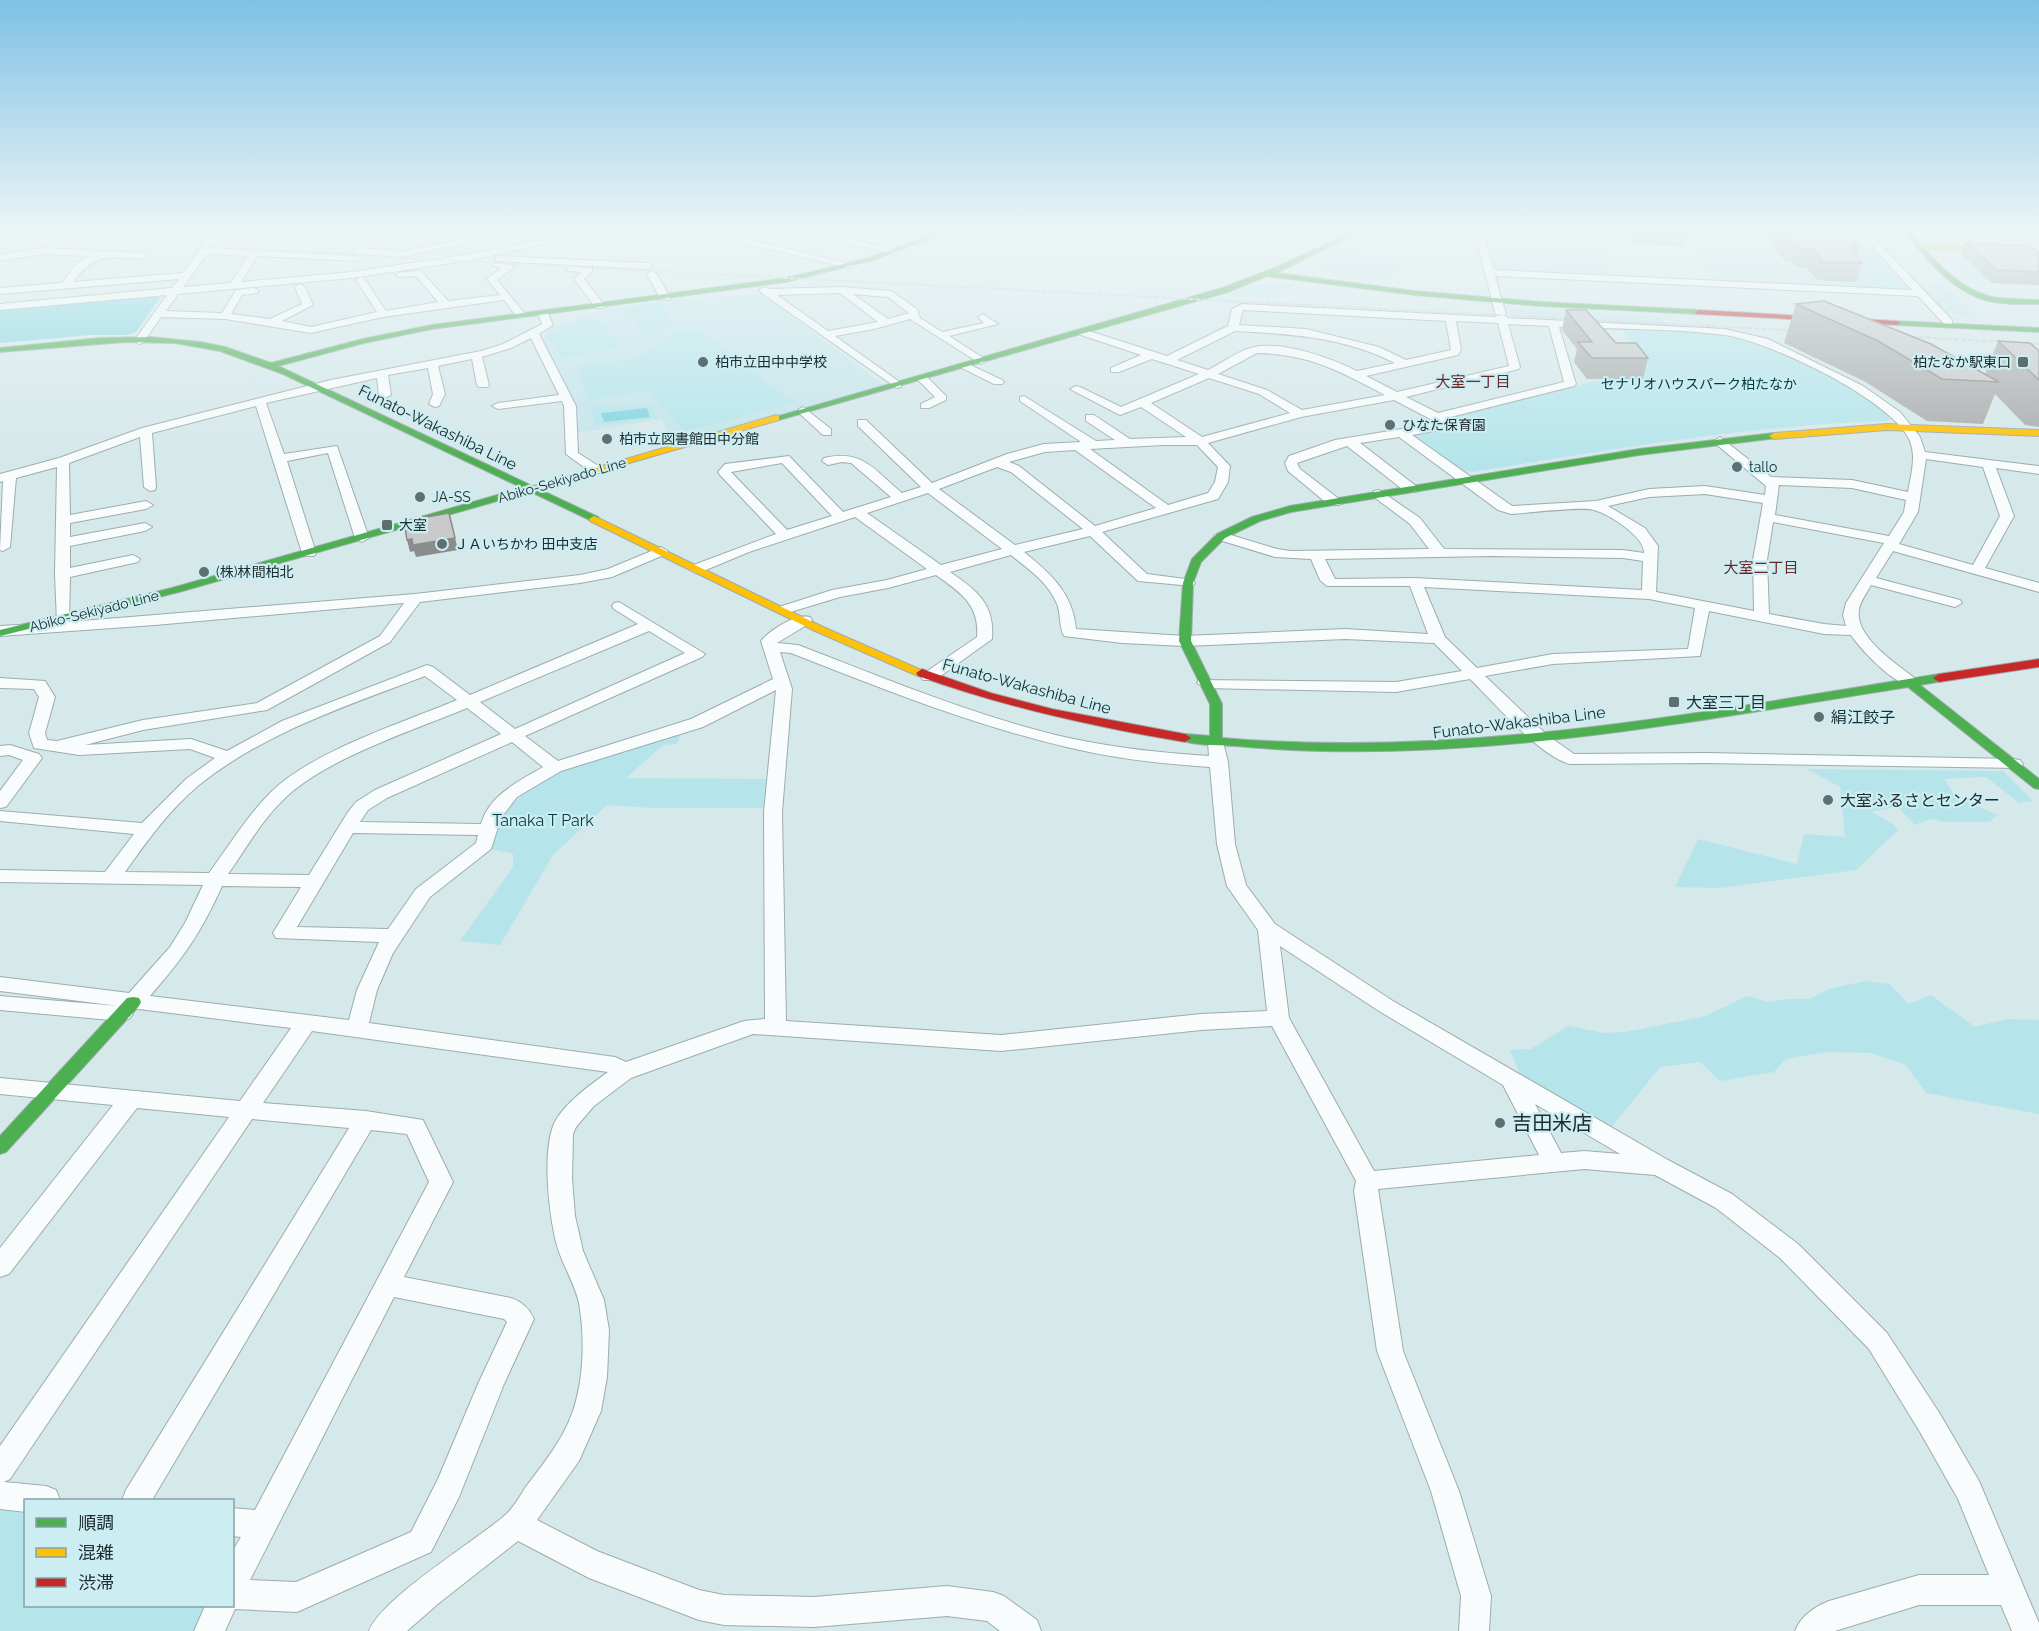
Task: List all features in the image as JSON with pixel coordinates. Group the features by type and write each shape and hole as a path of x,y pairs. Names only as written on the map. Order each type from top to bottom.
{"street":[{"path":"139,341 163,308"},
{"path":"225,316 230,308"},
{"path":"271,322 301,308"},
{"path":"379,308 383,314"},
{"path":"159,314 225,316 311,330 419,308"},
{"path":"515,308 521,315"},
{"path":"270,366 400,333 583,308"},
{"path":"791,308 897,385"},
{"path":"866,308 885,322"},
{"path":"909,308 915,318 981,361"},
{"name":"Abiko-Sekiyado Line","path":"4,632 63,620 309,553 1163,308"},
{"path":"1233,328 1237,309 1239,308"},
{"path":"1265,308 1725,332 1758,339 1859,388 1884,403 1907,426 1914,437 1920,456 1915,498 1911,512 1893,543 1853,603 1851,616 1855,631 1911,683 2025,768 2039,785"},
{"path":"696,568 784,535 1044,448 1200,441 1300,414 1396,396 1515,367 1499,308"},
{"path":"1662,308 2039,329"},
{"path":"1676,308 2039,329"},
{"path":"1935,308 1948,322"},
{"path":"2019,308 2039,314"},
{"path":"3,547 5,477 63,461 146,431 260,401 316,387 476,355 507,346 548,325 543,313"},
{"path":"828,334 914,315"},
{"path":"941,335 993,324 983,317"},
{"path":"1356,375 1456,352 1450,317"},
{"path":"1437,417 1570,384 1553,323"},
{"path":"1168,360 1233,328 1306,332 1375,350 1405,364"},
{"path":"533,332 570,406 572,454 596,470"},
{"path":"1082,332 1263,392 1300,414"},
{"name":"Funato-Wakashiba Line","path":"0,350 75,343 139,341 221,349 270,366 316,387 883,658 929,677 1062,716 1165,735 1218,752 1467,747 1541,739 2039,663"},
{"path":"1076,389 1120,411 1209,374 1255,350 1292,353 1333,363 1437,417 1448,425 1350,442 1299,455 1291,463 1294,471 1334,502"},
{"path":"1115,370 1151,354"},
{"path":"476,355 483,385"},
{"path":"432,363 439,394 435,404"},
{"path":"966,366 998,382"},
{"path":"382,373 385,395"},
{"path":"922,378 942,398 925,406"},
{"path":"498,406 566,397"},
{"path":"1024,399 1093,445"},
{"path":"260,401 309,553"},
{"path":"784,610 837,593 888,584 1093,531 1213,496 1218,492 1225,470 1224,466 1200,441 1142,403"},
{"path":"803,411 827,432"},
{"path":"1090,418 1127,443"},
{"path":"862,423 930,488 1013,550 1060,593 1069,615 1070,633 1185,641 1345,634 1438,639"},
{"path":"2027,1631 1969,1491 1930,1423 1878,1341 1838,1298 1770,1234 1724,1201 1660,1167 1386,1006 1268,929 1237,886 1226,844 1216,704 1185,641 1188,583 1196,561 1221,536 1273,513 1379,494 1720,441 1846,429 1907,426 2039,433"},
{"path":"146,431 150,487"},
{"path":"1403,434 1503,507 1511,510 1596,505 1649,493 1705,490 1770,500"},
{"path":"1720,441 1773,485 1760,560 1762,617"},
{"path":"1350,442 1411,489"},
{"path":"1078,446 1167,510"},
{"path":"280,458 333,449 362,538"},
{"path":"1920,456 2039,470"},
{"path":"828,460 842,458 855,460 900,498"},
{"path":"784,535 724,471 729,468 785,459 840,517"},
{"path":"63,461 63,620"},
{"path":"999,463 1015,469 1093,531 1143,578 1188,583"},
{"path":"1978,569 2007,516 1988,464"},
{"path":"1768,481 1852,484 1915,498"},
{"path":"1379,494 1415,521 1439,552"},
{"path":"63,520 146,505"},
{"path":"1596,505 1640,531 1651,546 1649,595"},
{"path":"857,512 969,592 983,609 984,639 929,677"},
{"path":"1766,517 1893,543 2039,588"},
{"path":"62,543 145,527"},
{"path":"1221,536 1275,553 1316,555 1439,552 1623,554 1650,558"},
{"path":"4,632 415,598 600,576 625,568 661,551"},
{"path":"1316,555 1327,580 1332,583 1415,582 1649,595 1824,629 1855,631"},
{"path":"62,574 133,559"},
{"path":"1868,580 1955,603"},
{"path":"1415,582 1438,639 1541,739 1570,759 1707,758 2025,768"},
{"path":"59,746 143,725 261,707 384,639 415,598"},
{"path":"1205,683 1396,687 1553,659 1695,653 1703,605"},
{"path":"394,936 283,933 362,806 381,794 697,654 619,606"},
{"path":"774,1027 777,1013 773,812 784,689 769,641 805,620"},
{"path":"0,1147 177,952 195,924 215,879 262,812 294,782 334,758 650,625"},
{"path":"770,647 793,648 960,711 1070,743 1147,756 1218,752"},
{"path":"111,877 147,829 180,793 226,756 284,727 427,670 555,767"},
{"path":"357,1029 367,990 382,952 423,893 484,845 492,817 511,793 555,767 698,723 781,681"},
{"path":"0,683 39,684 47,697 37,733 40,744 79,750 191,744 226,756"},
{"path":"960,711 983,694"},
{"path":"0,751 10,750 33,758 0,803"},
{"path":"0,816 147,829"},
{"path":"347,827 489,830"},
{"path":"0,876 314,881"},
{"path":"1268,929 1278,1018 1368,1181 1366,1191 1390,1351 1448,1502 1476,1596 1474,1631"},
{"path":"0,984 127,1008"},
{"path":"0,1004 127,1008 357,1029 615,1065 623,1072"},
{"path":"384,1631 428,1592 516,1525 569,1452 587,1411 594,1377 596,1329 591,1300 571,1251 562,1216 560,1179 562,1134 566,1123 586,1100 623,1072 752,1026 1001,1043 1201,1022 1278,1018"},
{"path":"0,1470 305,1024"},
{"path":"1512,1081 1554,1162"},
{"path":"0,1086 415,1126 441,1182 390,1285 234,1580"},
{"path":"0,1267 131,1099"},
{"path":"137,1499 366,1120"},
{"path":"1368,1181 1584,1160 1660,1167"},
{"path":"234,1594 297,1596 421,1542 449,1487 491,1384 521,1319 511,1309 390,1285"},
{"path":"0,1495 37,1499"},
{"path":"234,1522 264,1526"},
{"path":"516,1525 589,1563 699,1605 724,1610 814,1612 947,1601 993,1607 1026,1631"},
{"path":"1810,1631 1829,1616 1919,1590 2010,1590"},
{"path":"209,1631 220,1607"}],"shaded area":[{"path":"153,308 136,332 126,335 91,335 0,343 0,309"},
{"name":"柏市立田中中学校","path":"615,308 780,308 885,386 674,444 662,419 577,433 577,406 542,338 552,326 597,311"},
{"path":"1941,308 1968,308 1977,317 1947,314"},
{"path":"1509,310 1662,317 1667,326 1517,318 1511,316"},
{"path":"647,408 650,417 604,422 601,413"}],"green space":[{"path":"621,308 663,308 672,324 651,340"},
{"path":"600,319 609,328 606,330 622,347 562,358 548,337 564,324"},
{"name":"セナリオハウスパーク柏たなか","path":"1622,328 1740,336 1793,357 1855,388 1893,417 1887,421 1835,423 1731,433 1472,472 1460,470 1412,436 1459,427 1445,419 1446,417 1605,379 1646,381"},
{"path":"681,329 701,330 794,403 685,431 646,392 590,399 576,367 637,358"},
{"path":"617,404 619,408 653,404 658,418 595,426 590,407"},
{"name":"Tanaka T Park","path":"681,734 677,744 663,745 626,778 768,779 765,808 652,808 607,805 553,855 500,945 460,941 513,867 513,854 491,849 502,819 522,794 553,774 574,766"},
{"path":"1807,769 2003,771 2033,801 2019,803 1986,777 1944,779 1956,797 1998,815 1989,822 1945,822 1931,819 1915,825 1897,807 1872,812 1892,823 1898,830 1856,870 1719,888 1675,887 1698,839 1797,864 1804,834 1845,837 1840,787"},
{"path":"1866,981 1889,984 1909,1004 1931,995 1975,1027 2007,1019 2039,1020 2039,1114 1926,1093 1906,1065 1871,1053 1826,1052 1786,1059 1774,1072 1720,1081 1700,1062 1660,1067 1611,1128 1520,1074 1510,1050 1531,1049 1568,1026 1604,1033 1626,1032 1706,1016 1747,996 1768,1002 1810,999 1829,989"},
{"path":"0,1510 24,1513 24,1607 206,1607 193,1631 0,1631"}],"building":[{"path":"1805,308 1842,308 1931,344 1999,382 1942,379 1878,341"},
{"path":"1566,310 1586,310 1616,343 1636,343 1648,358 1592,358 1578,342 1592,342"},
{"path":"1998,341 2030,343 2039,351 2039,380"},
{"path":"449,513 455,538 413,545 412,539 407,540 404,521"}],"railway":[{"path":"1366,308 1805,331"},
{"path":"1898,336 2039,344"}],"traffic: fast":[{"path":"270,366 363,341 432,327 574,308"},
{"path":"776,418 1161,308"},
{"path":"1622,308 1699,312"},
{"path":"1897,323 2039,330"},
{"path":"0,350 125,339 175,341 222,349 286,372 594,519"},
{"path":"1216,742 1216,704 1185,641 1188,583 1196,561 1221,536 1256,519 1290,509 1639,452 1774,436"},
{"path":"0,633 175,590 501,497"},
{"path":"1185,738 1280,746 1375,748 1469,744 1657,723 1939,678"},
{"path":"1911,683 2039,785"},
{"path":"0,1147 133,1002"}],"traffic: slow":[{"path":"501,497 776,418"},
{"path":"1774,436 1887,427 2039,433"},
{"path":"594,519 819,629 922,673"}],"traffic: jam":[{"path":"1699,312 1897,323"},
{"path":"1939,678 2039,663"},
{"path":"922,673 986,695 1052,713 1185,738"}],"place":[{"name":"柏市立田中中学校","path":"703,362"},
{"name":"柏たなか駅東口","path":"2023,362"},
{"name":"ひなた保育園","path":"1390,425"},
{"name":"柏市立図書館田中分館","path":"607,439"},
{"name":"tallo","path":"1737,467"},
{"name":"JA-SS","path":"420,497"},
{"name":"大室","path":"387,525"},
{"name":"ＪＡいちかわ 田中支店","path":"442,544"},
{"name":"(株)林間柏北","path":"204,572"},
{"name":"大室三丁目","path":"1674,702"},
{"name":"絹江餃子","path":"1819,717"},
{"name":"大室ふるさとセンター","path":"1828,800"},
{"name":"吉田米店","path":"1500,1123"}],"district":[{"name":"大室一丁目","path":"1473,382"},
{"name":"大室二丁目","path":"1761,568"}]}
